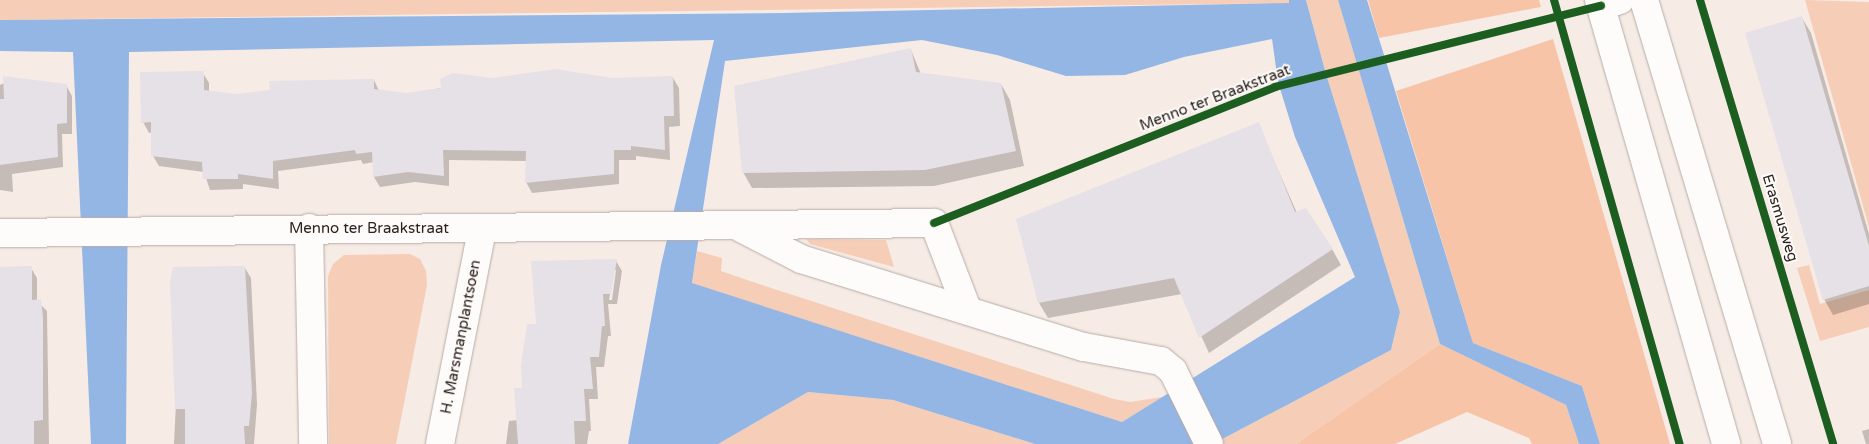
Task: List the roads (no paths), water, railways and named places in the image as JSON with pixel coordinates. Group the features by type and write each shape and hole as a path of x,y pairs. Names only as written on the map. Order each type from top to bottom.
{"street":[{"path":"1644,0 1777,444"},
{"path":"1607,2 1726,444"},
{"name":"Menno ter Braakstraat","path":"0,233 309,228 482,230 658,224 730,226 934,223 967,309"},
{"name":"Menno ter Braakstraat","path":"730,226 801,259 967,309 1084,347 1161,362 1173,371 1209,444"},
{"path":"309,228 312,444"},
{"name":"H. Marsmanplantsoen","path":"440,444 482,230"}],"water":[{"path":"1289,0 1306,0 1326,74 1400,312 1391,350 1213,444 1035,444 893,400 808,392 718,444 628,444 661,265 714,40 129,52 126,444 91,444 73,52 0,51 0,20 782,13 1289,3","holes":["1272,39 1278,82 1295,137 1355,277 1122,422 692,283 725,61 922,40 997,55 1066,76 1125,75 1184,57"]},
{"path":"1338,0 1367,0 1473,343 1582,386 1600,444 1579,444 1566,405 1440,344"}]}
